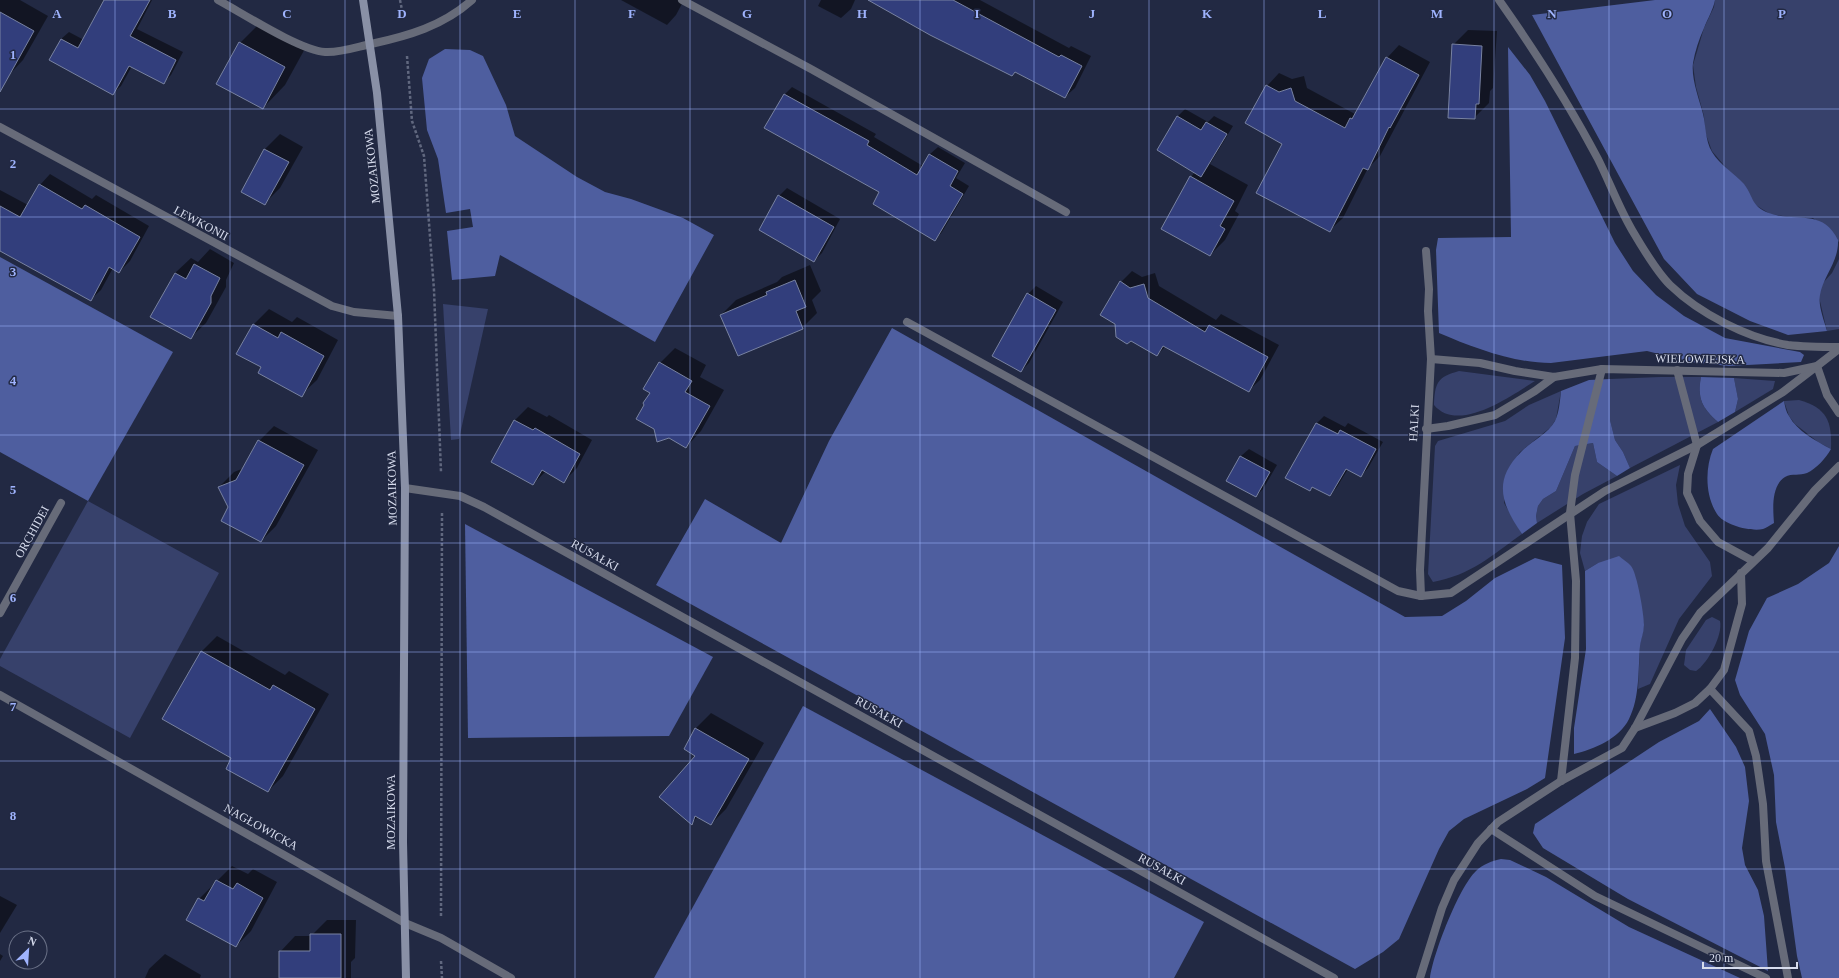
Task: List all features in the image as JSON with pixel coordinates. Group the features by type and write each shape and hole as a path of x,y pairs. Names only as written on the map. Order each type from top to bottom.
{"street":[{"path":"218,0 288,38 318,51 328,52 406,36 423,30 445,19 472,0"},
{"name":"MOZAIKOWA","path":"363,0 371,44 398,316 404,488 403,842 406,978"},
{"path":"682,0 818,73 1066,212"},
{"path":"1499,0 1563,95 1598,160 1632,230 1670,284 1692,303 1722,323 1751,334 1786,344 1839,348"},
{"name":"LEWKONII","path":"0,127 332,306 354,312 398,316"},
{"name":"HALKI","path":"1421,596 1420,570 1426,429 1431,359 1428,311 1429,289 1426,251"},
{"path":"907,322 1398,591 1421,596 1451,593 1605,491 1697,445 1784,392 1817,366 1827,395 1839,413"},
{"name":"WIELOWIEJSKA","path":"1431,359 1480,363 1515,371 1554,377 1602,369 1784,373 1817,366 1839,348"},
{"path":"1561,781 1575,658 1576,581 1570,513 1575,475 1602,369"},
{"path":"1677,370 1697,445 1688,474 1687,493 1700,521 1718,542 1753,561"},
{"name":"WIELOWIEJSKA","path":"1426,429 1448,426 1495,415 1536,391 1554,377"},
{"path":"1420,978 1442,908 1454,880 1478,843 1498,822 1561,781 1622,748 1635,728 1682,638 1700,613 1768,548 1815,490 1839,466"},
{"name":"RUSAŁKI","path":"404,488 460,496 484,507 1334,978"},
{"name":"ORCHIDEI","path":"0,613 61,503"},
{"path":"1635,728 1695,703 1710,689 1724,670 1742,604 1741,573"},
{"path":"1710,689 1749,731 1756,756 1763,804 1766,861 1788,978"},
{"name":"NAGŁOWICKA","path":"0,695 405,923 441,938 511,978"},
{"path":"1491,829 1595,896 1766,978"}],"shaded area":[{"path":"1655,0 1715,0 1712,11 1697,45 1693,63 1694,82 1703,114 1708,143 1715,157 1744,184 1754,202 1760,209 1765,212 1782,216 1817,220 1832,230 1838,240 1838,248 1834,262 1824,281 1820,295 1820,304 1827,331 1788,335 1750,321 1697,294 1664,259 1532,15"},
{"path":"1715,0 1839,0 1839,242 1813,218 1789,217 1770,214 1754,204 1744,185 1728,170 1712,151 1705,132 1704,116 1696,87 1693,65 1704,28 1714,7"},
{"path":"1508,47 1530,75 1545,101 1615,243 1633,271 1656,295 1684,316 1725,338 1800,352 1804,355 1801,362 1729,366 1691,362 1647,351 1551,363 1537,362 1494,354 1439,333 1436,250 1438,238 1511,237"},
{"path":"445,49 470,50 483,56 506,105 515,136 577,177 605,192 631,199 683,218 714,235 655,342 500,255 495,276 452,280 447,231 473,227 470,209 446,213 438,159 427,130 422,78 429,59"},
{"path":"0,257 173,352 88,501 0,452"},
{"path":"1839,259 1839,329 1827,331 1819,297 1822,284 1832,273"},
{"path":"443,304 488,309 459,439 451,440"},
{"path":"892,328 1405,617 1442,616 1466,601 1495,578 1535,558 1562,565 1565,638 1545,778 1527,789 1464,819 1449,831 1439,849 1399,939 1383,952 1355,969 656,585 705,499 781,543 829,441"},
{"path":"1459,371 1535,381 1499,403 1484,410 1457,416 1444,413 1434,405 1435,391 1439,382 1446,376"},
{"path":"1701,377 1700,397 1708,412 1718,422 1630,468 1623,452 1615,440 1610,420 1610,379"},
{"path":"1701,377 1734,378 1738,399 1735,412 1718,422 1708,412 1700,397"},
{"path":"1734,378 1775,381 1773,389 1735,412 1738,399"},
{"path":"1610,379 1610,420 1615,440 1623,452 1630,468 1617,476 1597,462 1593,443 1575,446 1556,491 1543,499 1538,506 1536,516 1537,523 1522,534 1509,513 1505,503 1503,483 1506,473 1521,452 1552,426 1559,407 1561,391 1589,380"},
{"path":"1561,391 1556,419 1551,427 1520,452 1509,468 1504,503 1522,534 1470,570 1459,575 1433,582 1428,574 1435,446 1438,441 1505,421 1529,405"},
{"path":"1799,400 1816,407 1826,417 1829,423 1831,449 1818,442 1795,424 1789,416 1784,401"},
{"path":"1784,401 1792,421 1807,435 1831,449 1814,469 1804,474 1785,477 1780,481 1774,498 1774,523 1764,529 1758,530 1738,527 1720,518 1713,507 1708,491 1710,457 1713,449"},
{"path":"1593,443 1597,462 1617,476 1583,494 1537,523 1536,516 1538,506 1543,499 1556,491 1575,446"},
{"path":"1680,465 1676,485 1678,504 1685,526 1710,562 1712,576 1679,619 1650,684 1638,689 1640,645 1644,626 1637,586 1598,563 1585,571 1580,553 1582,536 1587,522 1599,504"},
{"path":"88,501 219,573 130,738 0,666 0,659"},
{"path":"465,524 713,657 669,736 468,738"},
{"path":"1839,546 1839,978 1802,978 1797,956 1785,868 1776,822 1774,775 1765,734 1740,695 1735,680 1749,631 1767,598 1798,584 1829,563"},
{"path":"1619,556 1630,565 1636,577 1644,620 1644,628 1640,646 1637,693 1633,711 1625,726 1612,738 1598,746 1574,754 1574,728 1586,649 1585,571 1598,563"},
{"path":"1712,617 1720,621 1717,641 1710,655 1701,667 1696,671 1690,670 1684,665 1686,650 1706,620"},
{"path":"803,706 1204,922 1174,978 654,978"},
{"path":"1710,709 1736,747 1745,767 1749,801 1742,848 1745,865 1758,890 1764,916 1768,971 1628,899 1543,848 1533,833 1535,824 1659,742 1699,721"},
{"path":"1501,859 1510,860 1546,877 1629,927 1740,978 1430,978 1441,938 1469,879 1482,866"}],"building":[{"path":"104,0 150,0 130,36 176,60 164,84 129,66 113,95 49,60 61,39 78,48"},
{"path":"868,0 953,0 1059,57 1061,55 1082,66 1065,98 1015,72 1012,76 930,35"},
{"path":"0,12 34,31 0,92"},
{"path":"239,42 285,67 263,109 216,84"},
{"path":"1452,44 1482,46 1479,104 1476,104 1475,119 1448,118"},
{"path":"1386,57 1419,75 1390,128 1389,127 1368,170 1363,168 1330,232 1256,193 1282,144 1245,123 1266,85 1279,92 1291,88 1295,101 1345,128 1350,118 1352,119"},
{"path":"784,94 869,141 867,145 917,175 929,154 958,171 950,186 963,194 935,241 873,204 879,192 764,128"},
{"path":"1177,116 1201,130 1206,122 1227,134 1201,177 1157,150"},
{"path":"264,149 289,162 265,205 241,192"},
{"path":"1190,176 1234,201 1220,226 1225,229 1210,256 1161,229"},
{"path":"39,184 82,209 85,205 140,237 119,273 109,267 91,301 0,251 0,206 20,217"},
{"path":"778,195 834,227 814,262 759,230"},
{"path":"194,264 220,278 211,296 211,303 191,339 150,317 175,273 186,279"},
{"path":"795,280 806,307 796,311 803,329 738,356 720,315 767,295 766,292"},
{"path":"1120,281 1130,288 1144,284 1148,298 1205,332 1209,325 1268,357 1249,392 1163,346 1157,356 1131,341 1127,344 1116,337 1115,324 1100,315"},
{"path":"1027,293 1056,310 1021,372 992,356"},
{"path":"253,324 278,338 281,332 324,356 302,397 258,373 261,367 236,354"},
{"path":"659,362 692,381 685,392 710,406 686,448 669,438 657,442 654,429 636,419 644,405 643,403 650,393 643,389"},
{"path":"514,420 533,430 535,428 580,454 564,483 542,470 533,485 491,462"},
{"path":"1316,423 1338,434 1340,430 1376,449 1361,477 1346,469 1330,496 1312,487 1310,491 1285,478"},
{"path":"258,440 304,465 261,542 221,521 228,507 218,487 236,480"},
{"path":"1240,456 1270,472 1256,497 1226,481"},
{"path":"201,651 270,690 273,685 315,709 268,792 226,769 231,758 162,719"},
{"path":"695,728 749,759 711,825 695,816 692,825 659,797 695,756 684,749"},
{"path":"216,880 233,889 237,883 263,898 236,947 186,920 198,898 204,901"},
{"path":"310,934 341,934 341,978 279,978 279,951 310,951"}]}
